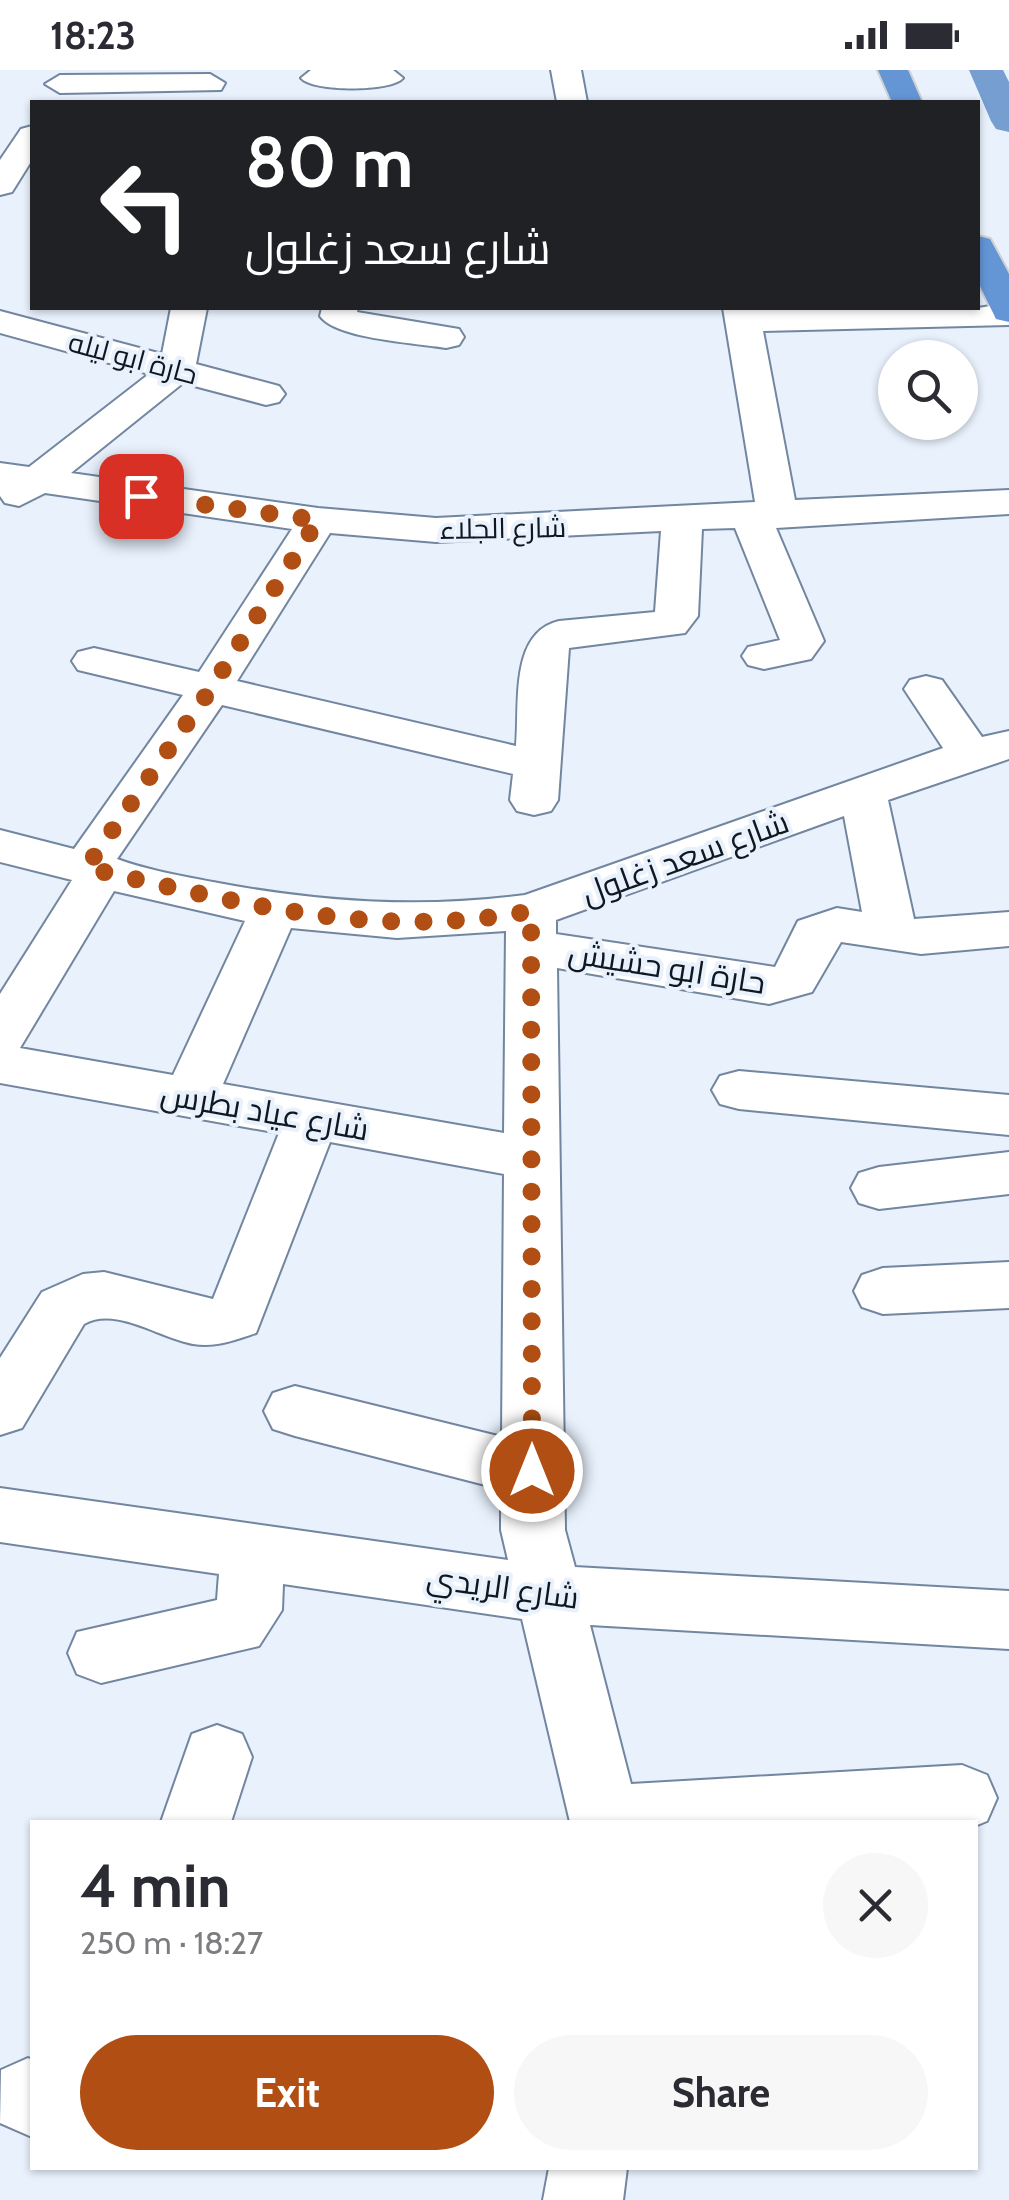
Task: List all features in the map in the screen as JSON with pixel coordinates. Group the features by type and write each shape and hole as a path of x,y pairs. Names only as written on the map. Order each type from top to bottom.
{"highway":[{"path":"893,70 906,100"},
{"path":"980,252 1009,312"}],"street":[{"path":"566,70 572,100"},
{"path":"315,83 388,78"},
{"path":"59,85 210,84"},
{"path":"0,185 27,120"},
{"path":"0,204 30,204"},
{"path":"0,508 18,478 175,370 189,310"},
{"path":"340,310 338,316 348,321 446,337"},
{"path":"427,310 482,318"},
{"path":"764,656 796,650 802,640 764,517 742,314 1009,312"},
{"name":"حارة ابو ليله","path":"0,322 67,323 175,370 266,394"},
{"name":"شارع الجلاء","path":"18,478 318,520 466,531 1009,502"},
{"path":"0,1037 94,870 318,520"},
{"path":"94,662 210,690 536,782 549,640 559,634 670,624 676,616 682,521"},
{"path":"926,688 990,750"},
{"name":"شارع سعد زغلول","path":"0,846 274,911 404,925 469,923 531,929 862,794 990,750"},
{"path":"862,794 892,934"},
{"path":"190,1097 274,911"},
{"name":"حارة ابو حشيش","path":"531,929 768,986 794,980 816,934 824,928 849,925 892,934 950,937 1009,929"},
{"path":"531,929 533,1530 605,1820"},
{"name":"شارع عياد بطرس","path":"0,1064 531,1158"},
{"path":"739,1090 1006,1103"},
{"path":"0,1410 63,1308 73,1300 100,1295 213,1323 235,1317 312,1118"},
{"path":"879,1188 1009,1173"},
{"path":"883,1291 1009,1285"},
{"path":"295,1411 532,1471"},
{"name":"شارع الريدي","path":"0,1515 546,1594 1009,1620"},
{"path":"101,1653 236,1625 248,1610 253,1552"},
{"path":"197,1820 218,1756"},
{"path":"621,1820 962,1798"},
{"path":"582,2200 588,2170"}],"waterway":[{"path":"986,70 1009,121"}],"route":[{"path":"141,496 318,520 210,690 86,868 274,911 339,920 404,925 469,923 531,911 532,1471"}]}
